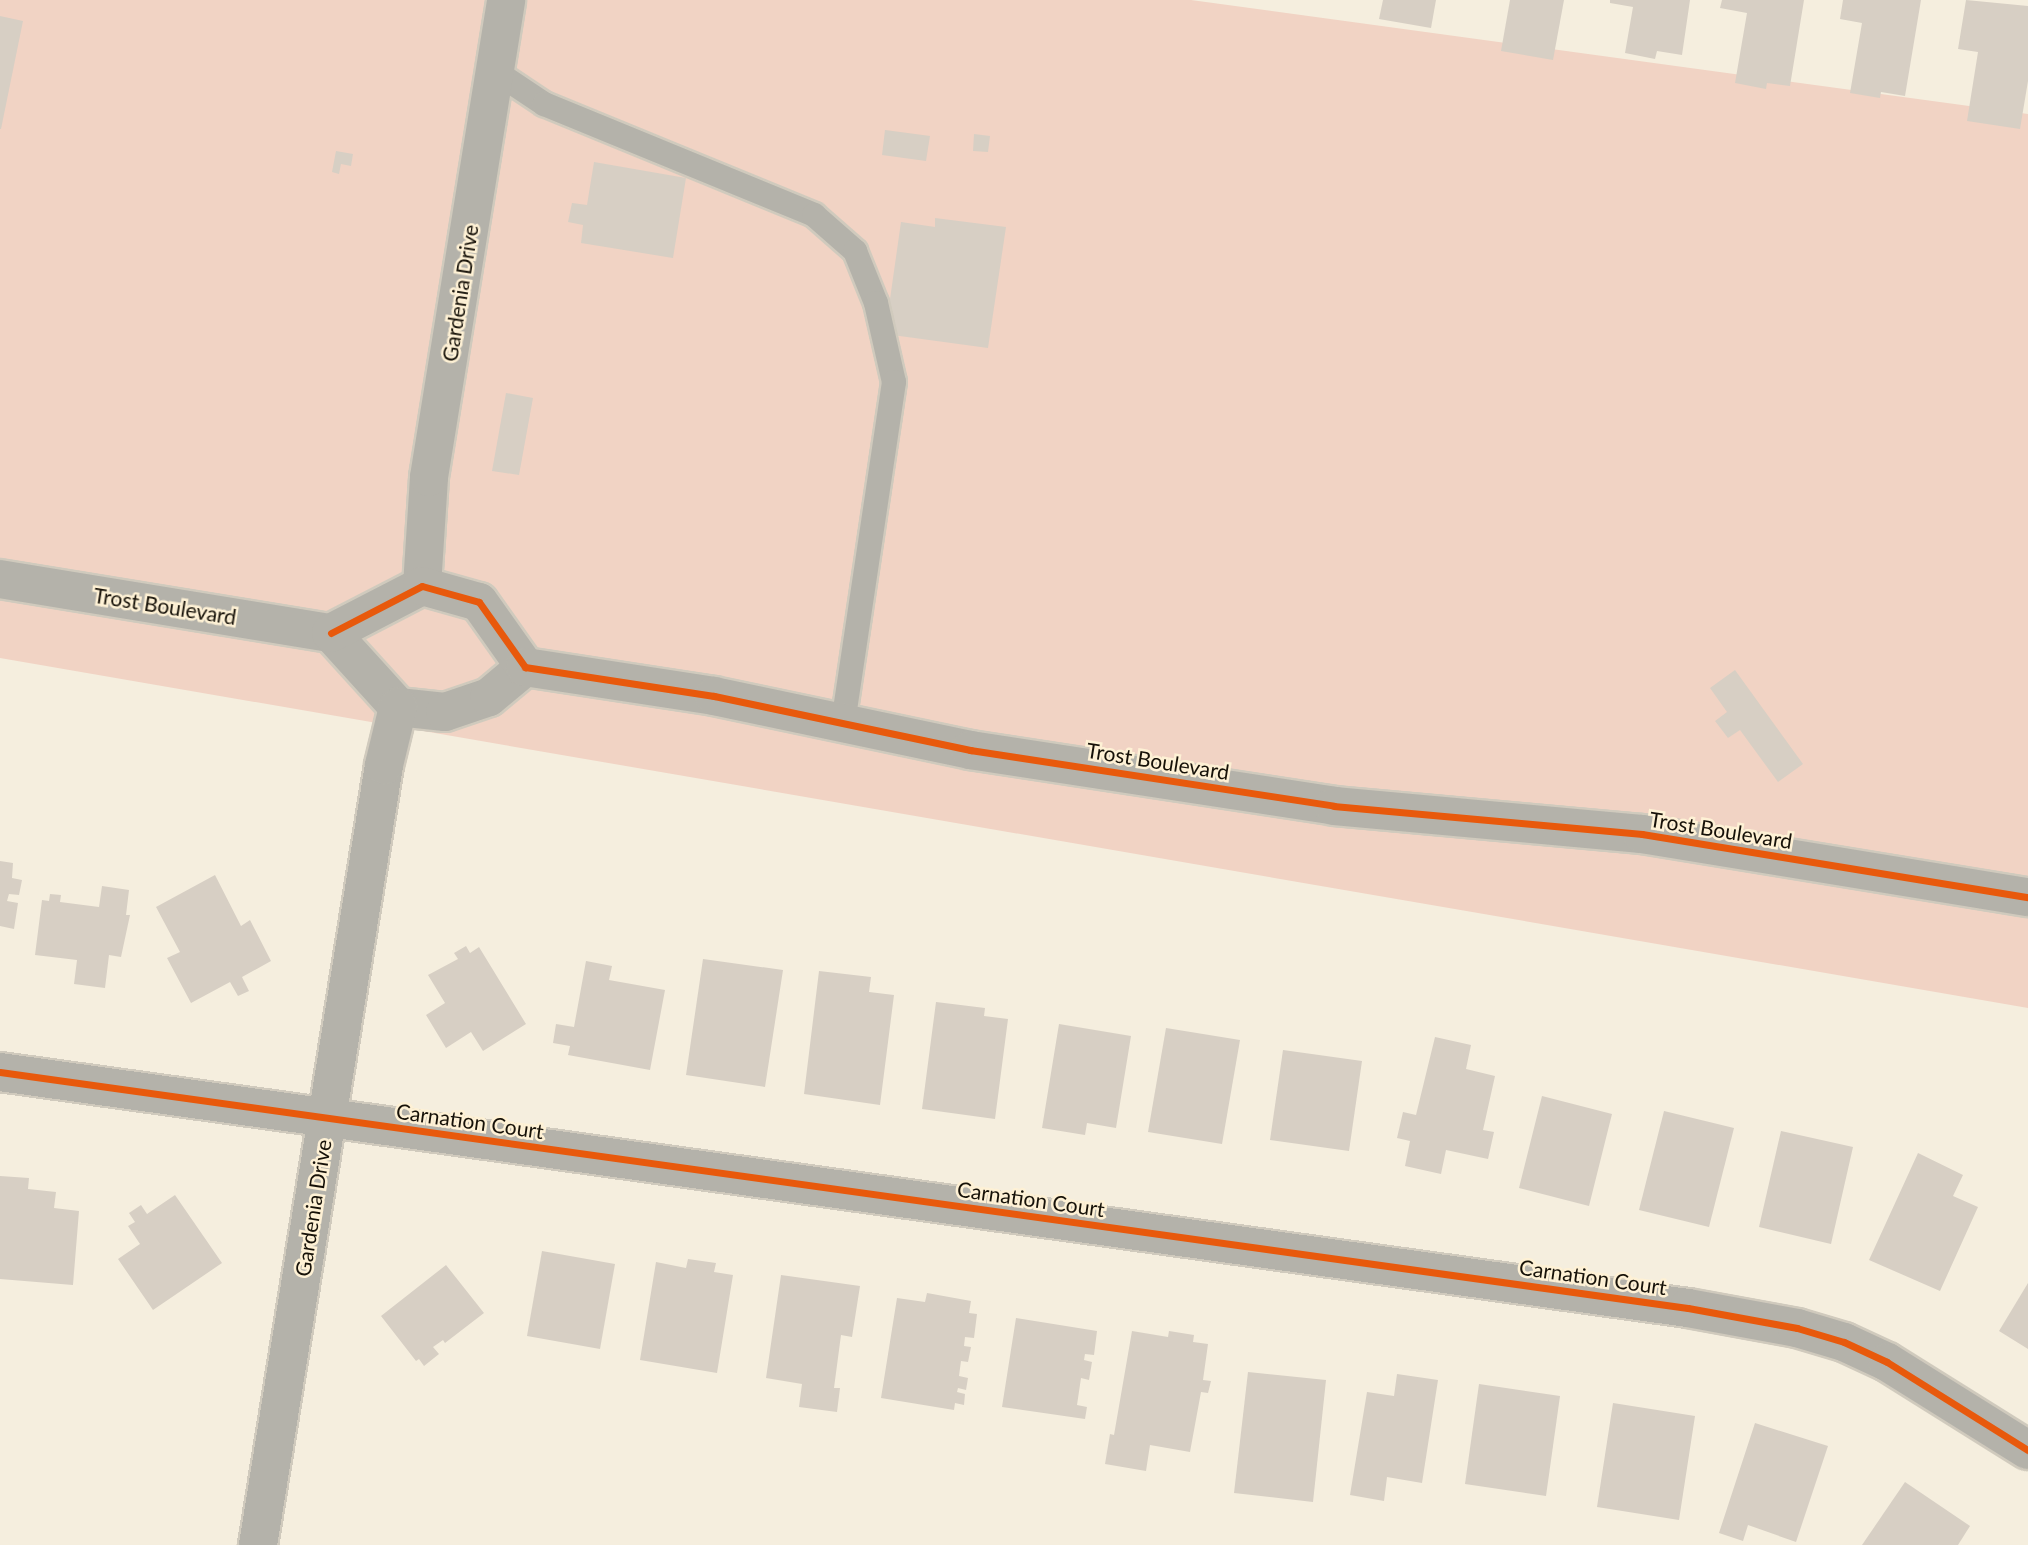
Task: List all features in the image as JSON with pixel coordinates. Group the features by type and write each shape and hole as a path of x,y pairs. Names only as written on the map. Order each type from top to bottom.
{"street":[{"name":"Gardenia Drive","path":"422,586 429,477 506,0"},
{"name":"Trost Boulevard","path":"0,579 331,633"},
{"path":"422,586 479,602 525,667 489,697 444,712 398,707 331,633 422,586"},
{"name":"Trost Boulevard","path":"525,667 714,696 970,750 1334,806 1642,834 2028,897"},
{"name":"Gardenia Drive","path":"258,1545 384,765 398,707"},
{"name":"Carnation Court","path":"0,1072 1688,1308 1797,1328 1844,1342 1887,1362 2028,1450"}],"lane":[{"path":"496,72 544,104 814,215 855,251 876,303 894,382 843,724"}],"shaded area":[{"path":"0,0 1191,0 2028,114 2028,1008 0,658"}],"building":[{"path":"1383,0 1436,0 1431,28 1379,19"},
{"path":"1510,0 1564,0 1553,60 1501,51"},
{"path":"1610,0 1690,0 1682,55 1657,51 1655,59 1625,53 1633,7 1610,3"},
{"path":"1722,0 1804,0 1790,86 1767,83 1766,89 1735,83 1747,13 1720,8"},
{"path":"1843,0 1921,0 1905,96 1881,92 1880,98 1850,93 1862,23 1840,19"},
{"path":"1966,0 2028,6 2028,81 2020,129 1967,121 1978,52 1958,49"},
{"path":"0,16 23,21 1,129 0,129"},
{"path":"885,130 930,136 926,161 882,155"},
{"path":"974,134 990,136 988,152 973,151"},
{"path":"336,151 353,154 351,166 341,164 339,174 332,172"},
{"path":"594,162 686,178 673,258 581,243 583,225 568,222 572,203 587,205"},
{"path":"935,218 1006,227 988,348 885,334 901,222 935,227"},
{"path":"506,393 533,398 519,475 492,471"},
{"path":"1735,670 1803,764 1778,782 1740,730 1728,738 1715,721 1727,712 1710,688"},
{"path":"0,861 13,863 12,878 22,880 19,895 9,894 7,901 18,903 14,929 0,926"},
{"path":"215,875 241,926 250,920 271,961 242,977 249,991 238,996 230,982 191,1003 167,958 180,952 156,907"},
{"path":"102,886 129,890 126,915 130,915 121,957 109,955 105,988 74,984 77,960 35,955 42,900 49,901 50,894 61,895 60,902 99,907"},
{"path":"466,946 470,953 479,947 526,1024 483,1051 471,1032 446,1048 426,1015 445,1003 428,975 458,959 454,953"},
{"path":"703,959 783,970 765,1087 686,1075"},
{"path":"586,961 612,966 609,980 665,990 650,1070 568,1055 570,1046 553,1043 556,1024 574,1027"},
{"path":"819,971 871,977 869,992 894,995 880,1105 804,1094"},
{"path":"936,1002 985,1008 984,1016 1008,1019 995,1119 922,1109"},
{"path":"1059,1024 1131,1036 1116,1128 1087,1123 1085,1135 1042,1128"},
{"path":"1166,1028 1240,1040 1222,1144 1148,1132"},
{"path":"1435,1037 1471,1045 1466,1069 1495,1076 1483,1130 1494,1132 1488,1159 1446,1150 1441,1174 1405,1166 1410,1141 1397,1138 1403,1112 1416,1115"},
{"path":"1283,1050 1362,1061 1349,1151 1270,1140"},
{"path":"1542,1096 1612,1114 1589,1206 1519,1188"},
{"path":"1664,1111 1734,1128 1709,1227 1639,1210"},
{"path":"1781,1131 1853,1147 1831,1244 1759,1227"},
{"path":"1918,1153 1963,1175 1953,1196 1978,1207 1940,1291 1869,1260"},
{"path":"0,1176 29,1178 28,1189 56,1192 54,1208 79,1211 73,1285 0,1279"},
{"path":"175,1195 222,1263 153,1310 118,1259 140,1244 128,1226 135,1222 129,1213 141,1205 147,1214"},
{"path":"542,1251 615,1264 600,1349 527,1336"},
{"path":"688,1259 716,1263 714,1272 733,1275 717,1373 640,1360 656,1262 686,1268"},
{"path":"446,1265 484,1313 445,1343 443,1340 433,1347 439,1354 424,1366 419,1359 416,1361 381,1316"},
{"path":"781,1275 860,1286 852,1337 841,1335 834,1388 840,1388 837,1412 799,1407 802,1384 766,1378"},
{"path":"2028,1283 2028,1349 1999,1331"},
{"path":"927,1293 971,1301 969,1313 977,1314 974,1338 965,1337 964,1346 971,1347 968,1362 961,1361 959,1376 968,1378 966,1390 958,1388 957,1392 965,1394 964,1405 955,1403 954,1410 881,1398 897,1298 925,1302"},
{"path":"1016,1318 1097,1331 1094,1355 1085,1354 1084,1360 1092,1362 1089,1380 1081,1378 1077,1405 1087,1407 1085,1419 1002,1407"},
{"path":"1132,1331 1168,1337 1169,1331 1194,1335 1193,1342 1208,1344 1203,1380 1211,1381 1208,1393 1201,1392 1190,1452 1150,1445 1146,1471 1105,1464 1110,1434 1114,1435"},
{"path":"1248,1372 1326,1380 1313,1502 1234,1493"},
{"path":"1397,1374 1438,1380 1422,1483 1387,1477 1384,1501 1350,1495 1367,1392 1394,1396"},
{"path":"1479,1384 1560,1396 1546,1496 1465,1484"},
{"path":"1613,1403 1695,1416 1679,1520 1597,1507"},
{"path":"1755,1423 1828,1446 1796,1542 1748,1525 1743,1541 1719,1533"},
{"path":"1905,1482 1970,1526 1958,1545 1862,1545"}],"cycle path":[{"path":"331,633 422,586 479,602 525,667 714,696 970,750 1334,806 1642,834 2028,897"},
{"path":"0,1072 1688,1308 1797,1328 1844,1342 1887,1362 2028,1450"}]}
